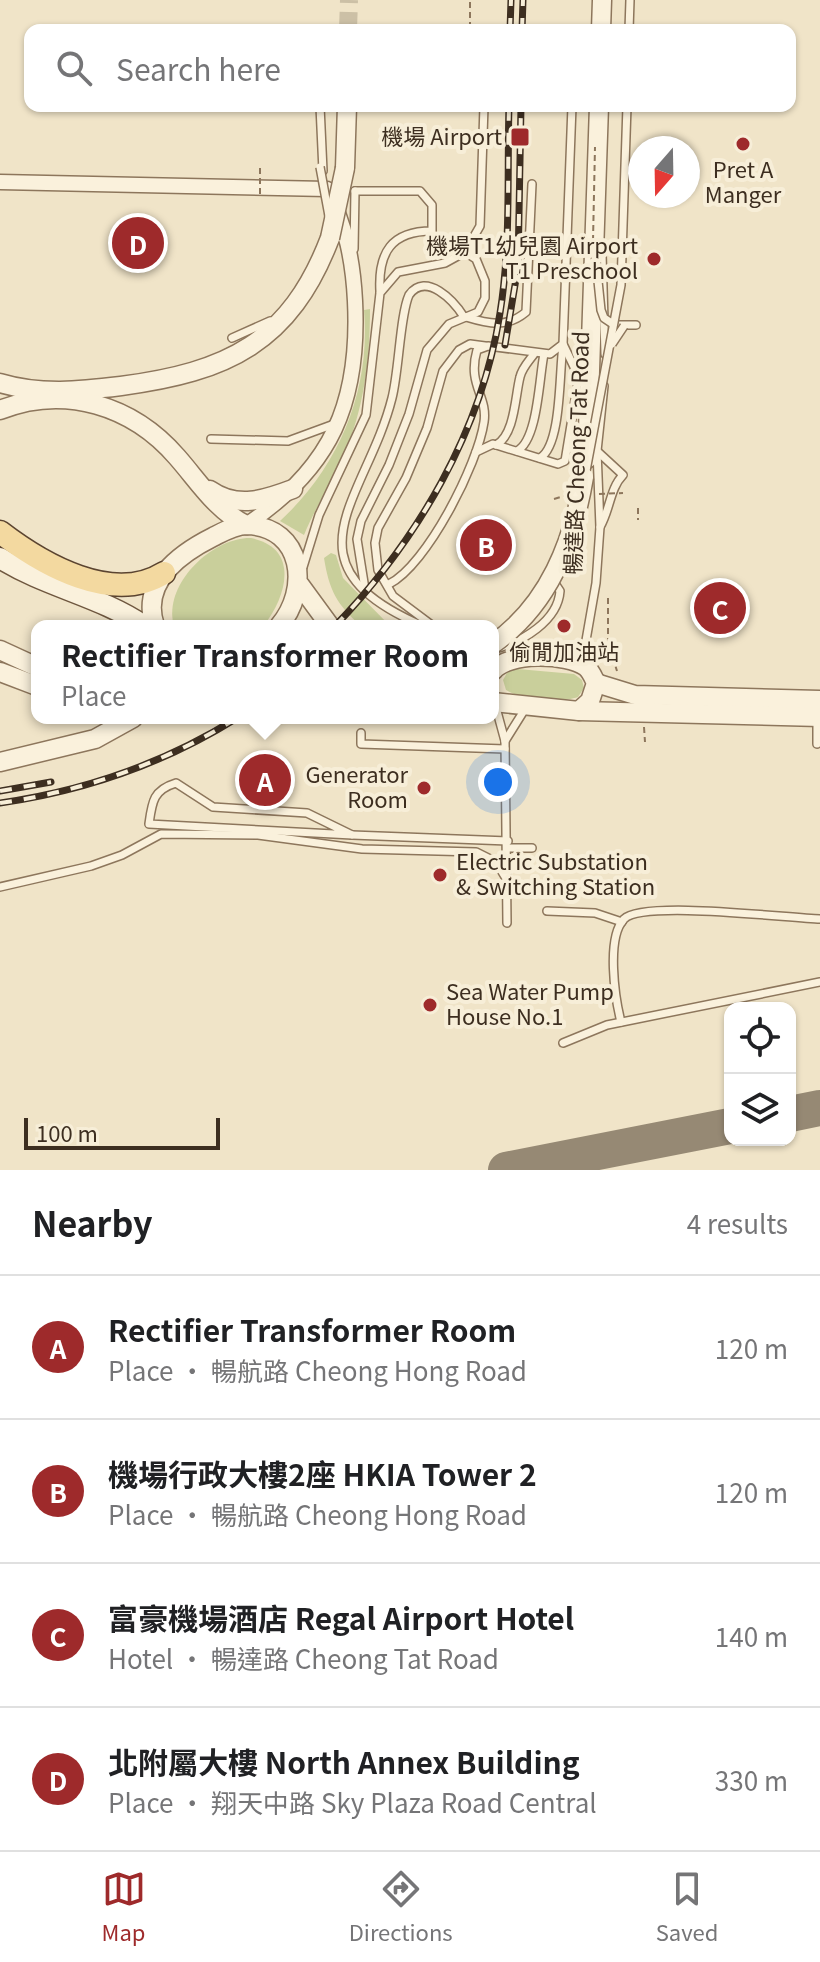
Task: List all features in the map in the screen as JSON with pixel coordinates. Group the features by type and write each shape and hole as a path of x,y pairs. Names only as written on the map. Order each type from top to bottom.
{"main road":[{"path":"0,532 57,567 100,583 132,586 164,573"},
{"path":"0,558 23,572 133,620"}],"street":[{"path":"601,24 602,0"},
{"path":"0,383 64,392 174,378 206,370 259,342 296,304 319,268 341,200 347,112"},
{"path":"499,641 526,613 550,581 571,534 584,477 600,244 599,112"},
{"path":"0,182 327,189 341,220 354,269 354,371 337,423 317,461 279,504 246,525 187,551 164,573 154,593 153,620"},
{"path":"4,408 63,398 107,406 146,427 201,484 214,502 246,525 274,533 284,541 300,581 326,620"},
{"path":"201,484 216,494 244,502 269,499 293,489"},
{"path":"284,620 294,606 300,581"},
{"path":"0,650 31,664"},
{"path":"499,666 508,658 523,656 577,662 593,676 635,695 819,711"},
{"path":"0,672 31,684"},
{"path":"579,711 590,701 593,676"},
{"path":"499,703 579,711 819,711"},
{"path":"0,762 82,743 121,724"}],"lane":[{"path":"629,24 630,0"},
{"path":"318,112 320,152 327,189"},
{"path":"318,112 318,149 330,238"},
{"path":"300,581 319,515 366,415 380,293 380,264 384,254 401,237 432,231 434,217 432,205 420,191 355,191 342,181 340,112"},
{"path":"380,293 398,272 445,263 465,252 480,226 484,112"},
{"path":"540,458 549,449 556,419 563,344 572,112"},
{"path":"584,477 621,285 627,112"},
{"path":"414,620 365,589 350,573 340,535 344,514 373,452 392,401 406,301 413,290 424,286 445,293 464,317 487,323 508,323 526,312 532,184"},
{"path":"354,269 355,191"},
{"path":"600,244 601,310 604,318 613,324 636,325"},
{"name":"暢達路 Cheong Tat Road","path":"593,676 585,646 596,583 600,527 597,451 606,341 600,244"},
{"path":"365,589 357,539 361,521 394,452 427,350 449,324 478,312 485,290 476,259 465,252"},
{"path":"355,303 378,305"},
{"path":"232,338 296,304"},
{"path":"609,353 624,326"},
{"path":"425,620 393,596 389,584 378,570 374,554 378,528 422,440 443,371 459,350 470,344 550,354 563,344"},
{"path":"476,452 487,444 558,464 565,461 578,382 563,344"},
{"path":"389,584 399,579 439,526 476,452 485,419 472,367 477,350 488,346"},
{"path":"496,445 505,438 520,376 534,354"},
{"path":"517,451 527,443 544,354"},
{"path":"211,439 288,441 337,423"},
{"path":"597,451 623,475 613,487 611,509 600,527"},
{"path":"499,631 516,615 542,579 555,580 559,602 552,616 506,646 499,647"},
{"path":"505,745 526,707"},
{"path":"817,744 819,711"},
{"path":"499,722 505,745 507,923"},
{"path":"361,733 361,744 505,745"},
{"path":"352,835 307,813 213,807 176,783 163,787 152,798 149,824 308,831 352,835 508,844 532,848"},
{"path":"0,887 91,866 122,855 161,834 258,835 362,849 476,852 496,862 507,880"},
{"path":"621,1022 615,990 615,942 622,922 631,914 649,910 820,919"},
{"path":"547,911 595,913 622,922"},
{"path":"563,1043 621,1022 820,982"}],"path":[{"path":"470,0 470,24"},
{"path":"595,147 593,243 600,244"},
{"path":"260,168 260,196"},
{"path":"638,508 638,520"},
{"name":"暢達路 Cheong Tat Road","path":"608,598 608,643 614,667 621,677"},
{"path":"644,726 645,742"}],"green space":[{"path":"370,309 369,344 359,412 343,457 304,535 280,521 319,476 347,425 362,369 364,310"},
{"path":"251,538 267,543 283,562 283,587 267,620 173,620 175,595 193,566 206,555 236,540"},
{"path":"331,553 336,555 343,578 384,620 355,620 346,611 335,596 324,558"},
{"path":"518,669 574,674 582,680 584,688 578,697 571,699 542,700 522,696 506,690 503,680 508,671"}],"taxiway":[{"path":"796,1113 820,1108"},
{"path":"506,1170 724,1127"}],"tunnel":[{"path":"348,24 349,0"}],"railway":[{"path":"510,24 511,0"},
{"path":"522,24 523,0"},
{"path":"340,620 393,558 418,521 442,482 478,400 491,357 503,287 509,112"},
{"path":"505,345 518,267 521,112"},
{"path":"0,803 62,791 123,773 181,749 227,724"},
{"path":"0,791 51,782"}],"place":[{"name":"機場 Airport","path":"520,137"},
{"name":"Pret A Manger","path":"743,144"},
{"name":"北附屬大樓 North Annex Building","path":"138,243"},
{"name":"機場T1幼兒園 Airport T1 Preschool","path":"654,259"},
{"name":"機場行政大樓2座 HKIA Tower 2","path":"486,545"},
{"name":"富豪機場酒店 Regal Airport Hotel","path":"720,608"},
{"name":"偷閒加油站","path":"564,626"},
{"name":"Rectifier Transformer Room","path":"265,780"},
{"name":"Generator Room","path":"424,788"},
{"name":"Electric Substation & Switching Station","path":"440,875"},
{"name":"Sea Water Pump House No.1","path":"430,1005"}]}
